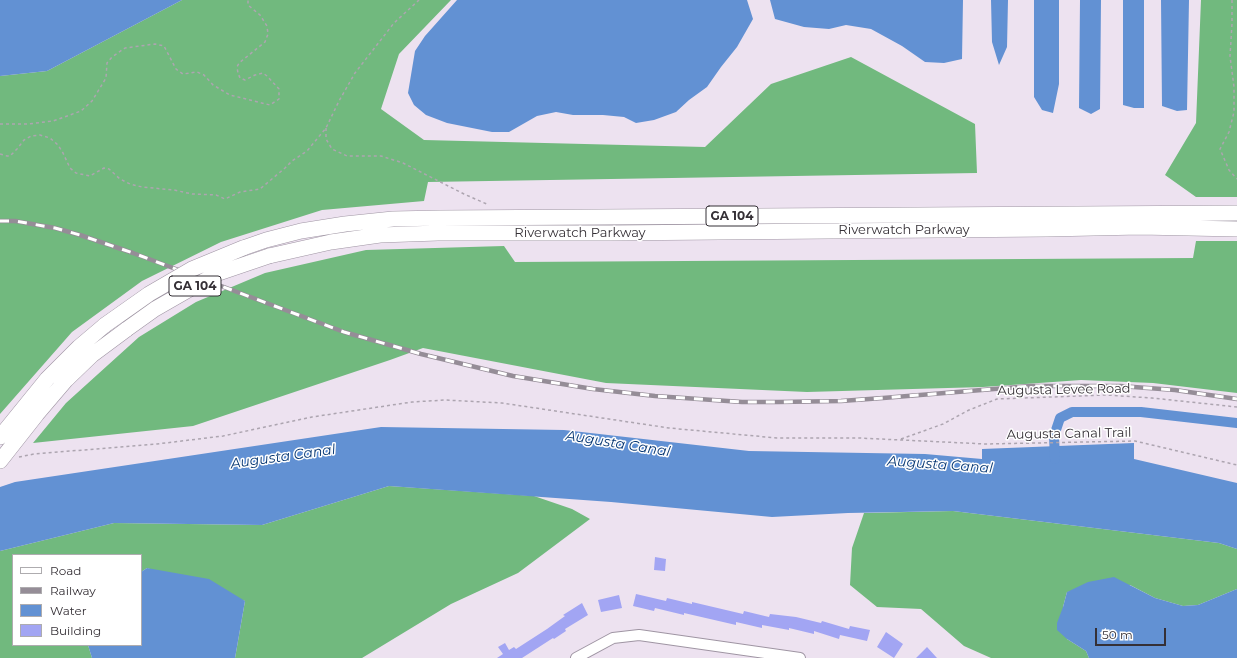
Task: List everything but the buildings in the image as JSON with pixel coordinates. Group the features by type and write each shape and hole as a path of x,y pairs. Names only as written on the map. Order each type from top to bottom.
{"main road":[{"name":"Riverwatch Parkway","path":"0,437 47,379 79,347 104,325 149,294 192,269 243,248 266,240 301,231 345,224 401,219 866,214 1231,213"},
{"name":"Riverwatch Parkway","path":"7,460 37,414 66,380 92,355 155,310 216,274 269,256 331,242 380,235 438,233 1032,230 1140,227 1236,228"}],"street":[{"path":"576,658 613,638 639,635 800,658"}],"path":[{"path":"0,124 28,124 53,121 81,111 92,101 106,78 107,63 112,57 125,48 154,44 164,46 176,69 183,74 197,72 204,75 213,85 230,95 270,105 279,99 279,89 267,76 263,73 254,75 245,80 240,78 238,73 237,67 239,63 265,42 268,34 267,26 260,15 248,5 248,0"},
{"path":"0,154 10,156 24,140 31,136 40,135 50,138 54,142 63,154 70,168 76,173 90,176 104,168 109,169 120,179 130,184 192,194 216,195 225,199 240,192 260,189 292,161 307,151 326,128 355,73 394,23 419,0"},
{"path":"1232,0 1230,56 1234,87 1234,112 1229,132 1220,149 1229,170 1237,179"},
{"path":"326,128 326,139 332,149 347,156 381,156 403,163 464,194 490,205"},
{"name":"Augusta Levee Road","path":"900,440 943,424 969,410 997,399 1106,395 1152,398 1237,407"},
{"name":"Augusta Canal Trail","path":"7,460 34,454 157,444 223,436 312,418 412,402 445,400 502,403 669,428 777,438 859,438 986,444 1134,440 1237,465"}],"green space":[{"path":"182,0 451,0 399,54 381,109 424,140 705,147 771,84 851,57 975,124 977,173 428,182 424,201 322,210 221,242 142,281 72,332 0,414 0,76 47,71"},
{"path":"1201,0 1237,0 1237,197 1196,197 1165,175 1196,123"},
{"path":"1196,241 1237,241 1237,393 1153,383 1081,380 983,387 807,392 606,383 423,348 193,426 33,443 66,403 139,337 196,302 265,273 366,250 504,246 515,262 1193,258"},
{"path":"389,486 534,496 572,509 590,519 518,573 451,604 362,658 235,658 245,601 147,568 142,571 142,554 12,554 12,646 88,646 92,658 0,658 0,551 114,523 262,525"},
{"path":"953,511 1219,543 1237,549 1237,589 1198,605 1183,606 1155,598 1130,585 1067,592 1063,607 1067,639 1086,651 1089,658 991,658 964,646 921,609 877,607 850,585 852,548 864,513"}],"water":[{"path":"0,0 182,0 47,71 0,76"},
{"path":"457,0 747,0 753,19 737,47 707,87 676,112 654,120 636,123 624,117 573,115 556,112 537,116 509,132 492,132 447,123 426,115 414,105 408,93 415,51 425,36"},
{"path":"770,0 963,0 962,59 944,63 925,62 902,46 871,29 846,25 829,29 804,27 775,19"},
{"path":"991,0 1008,0 1007,47 999,65 992,42"},
{"path":"1034,0 1059,0 1059,84 1053,113 1042,110 1034,97"},
{"path":"1080,0 1101,0 1100,109 1091,114 1079,108"},
{"path":"1123,0 1144,0 1144,108 1134,108 1123,105"},
{"path":"1161,0 1189,0 1187,110 1177,111 1162,106"},
{"name":"Augusta Canal","path":"381,427 564,430 749,451 925,454 982,459 982,449 1134,443 1134,459 1237,483 1237,549 1219,543 953,511 848,513 772,517 611,502 389,486 262,525 114,523 0,551 0,487 15,482"},
{"path":"147,568 209,579 245,601 235,658 92,658 88,646 142,646 142,571"},
{"path":"1114,577 1155,598 1183,606 1198,605 1237,589 1237,658 1089,658 1086,651 1067,639 1057,630 1057,623 1067,592 1088,582"}],"waterway":[{"path":"1055,459 1054,436 1060,418 1072,412 1141,412 1237,423"}],"railway":[{"path":"0,221 15,221 55,228 80,235 133,253 344,332 421,354 513,376 593,389 655,396 742,402 778,402 841,401 1031,386 1120,386 1175,390 1237,399"}]}
